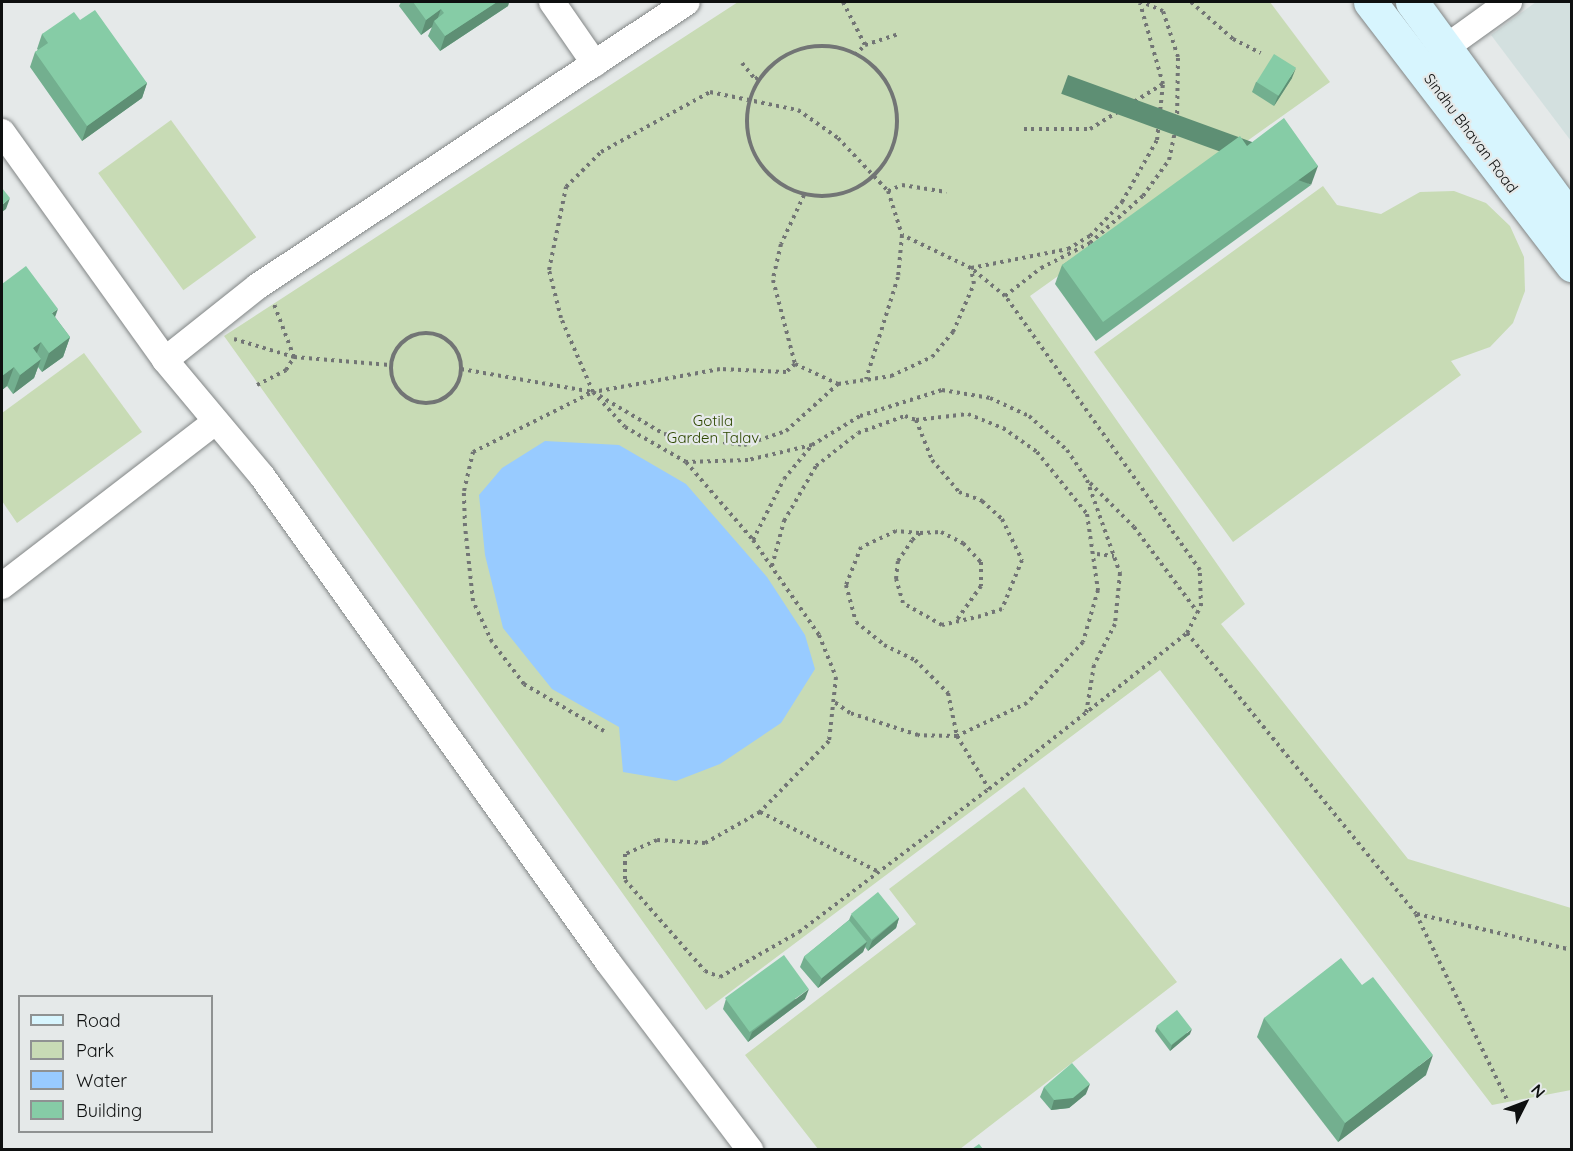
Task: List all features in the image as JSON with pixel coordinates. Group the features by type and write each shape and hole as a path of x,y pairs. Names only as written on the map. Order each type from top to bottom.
{"main road":[{"name":"Sindhu Bhavan Road","path":"1370,2 1572,265"},
{"name":"Sindhu Bhavan Road","path":"1412,2 1572,221"}],"street":[{"path":"552,2 595,64"},
{"path":"165,360 258,286 687,2"},
{"path":"1445,48 1509,2"},
{"path":"2,132 165,360 214,422 262,476 608,962 750,1149"},
{"path":"2,586 214,422"}],"path":[{"path":"843,2 865,45"},
{"path":"971,268 1068,249 1090,236 1122,202 1157,140 1163,84 1140,2"},
{"path":"1005,296 1041,268 1090,243 1143,196 1169,160 1178,112 1178,57 1163,11 1140,2"},
{"path":"1191,2 1233,39 1261,53"},
{"path":"855,55 865,45 898,34"},
{"path":"811,46 855,55 887,83 897,111 896,141 872,177 833,196 804,195 777,182 757,160 747,132 751,97 762,76 785,53 811,46"},
{"path":"742,63 755,79 762,76"},
{"path":"1024,129 1090,129 1163,84"},
{"path":"866,379 898,277 903,235 888,191 872,177 838,138 798,110 751,97 710,92 601,152 566,187 549,270 561,318 593,392 625,427 686,462 753,540 819,636 836,677 829,741 760,812 705,843 657,840 625,854 625,880 705,971 720,977 799,932 1086,714 1187,633 1205,599 1200,570 1005,296 971,268 903,235"},
{"path":"888,191 902,184 946,192"},
{"path":"795,364 773,280 781,244 804,195"},
{"path":"461,369 593,392 664,434 744,445 786,431 838,384 891,376 933,357 958,322 974,284 971,268"},
{"path":"274,304 294,357"},
{"path":"427,333 452,344 461,369 450,394 425,404 400,392 390,365 402,343 427,333"},
{"path":"224,336 294,357 390,365"},
{"path":"257,385 286,370 294,357"},
{"path":"604,730 524,684 492,642 473,601 464,491 473,452 593,392 720,369 786,372 795,364"},
{"path":"795,364 838,384"},
{"path":"686,462 748,460 812,445 860,416 942,390 990,398 1029,416 1066,450 1087,480 1134,527 1198,614"},
{"path":"772,567 784,521 816,466 858,433 905,416 916,420 968,414 1003,428 1037,452 1087,514 1096,554 1098,590 1083,642 1028,703 957,736 918,735 850,713 833,701"},
{"path":"916,420 932,460 959,492 982,501 1002,519 1022,560 1002,609 942,625 903,603 896,579 898,561 920,533"},
{"path":"753,540 784,479 812,445"},
{"path":"1086,714 1094,665 1115,624 1120,573 1087,480"},
{"path":"956,621 981,586 981,562 963,543 941,532 896,531 861,547 846,585 856,622 884,645 915,660 948,693 957,736 989,789"},
{"path":"1096,554 1114,556"},
{"path":"1187,633 1416,914 1508,1102"},
{"path":"760,812 877,871"},
{"path":"1416,914 1572,950"}],"shaded area":[{"path":"1536,2 1571,2 1571,141 1491,35"}],"green space":[{"name":"Gotila Garden Talav","path":"738,2 1270,2 1330,82 1030,296 1245,604 1221,624 1408,859 1571,908 1571,1090 1492,1105 1160,670 706,1010 224,336"},
{"path":"171,120 256,237 183,290 98,173"},
{"path":"1323,186 1337,205 1381,214 1420,192 1454,191 1486,203 1510,226 1524,257 1525,291 1513,323 1490,347 1451,361 1461,375 1233,542 1094,352"},
{"path":"84,353 142,432 17,523 2,501 2,413"},
{"path":"1024,787 1177,982 960,1149 818,1149 745,1055 916,924 889,889"}],"water":[{"path":"545,441 619,445 686,484 767,577 805,635 815,669 781,723 720,764 676,781 623,772 619,727 552,689 503,628 485,555 479,495 502,468"}],"building":[{"path":"413,2 497,2 445,36 434,21 444,13 441,9 426,20"},
{"path":"95,10 147,83 87,126 35,52 48,43 42,34 74,12 80,20"},
{"path":"1274,54 1296,68 1279,96 1257,82"},
{"path":"1284,118 1318,166 1103,322 1062,265 1240,136 1247,146"},
{"path":"2,188 10,198 2,205"},
{"path":"26,266 58,309 52,313 70,337 49,353 41,342 33,348 41,359 20,375 14,367 2,376 2,284"},
{"path":"878,892 899,918 872,940 851,914"},
{"path":"849,920 867,942 822,978 804,957"},
{"path":"784,955 809,989 750,1032 725,998"},
{"path":"1341,958 1362,985 1373,977 1433,1055 1345,1123 1264,1018"},
{"path":"1177,1010 1192,1029 1171,1045 1157,1026"},
{"path":"1072,1063 1090,1084 1073,1098 1054,1100 1044,1087"},
{"path":"979,1144 983,1149 972,1149"}]}
